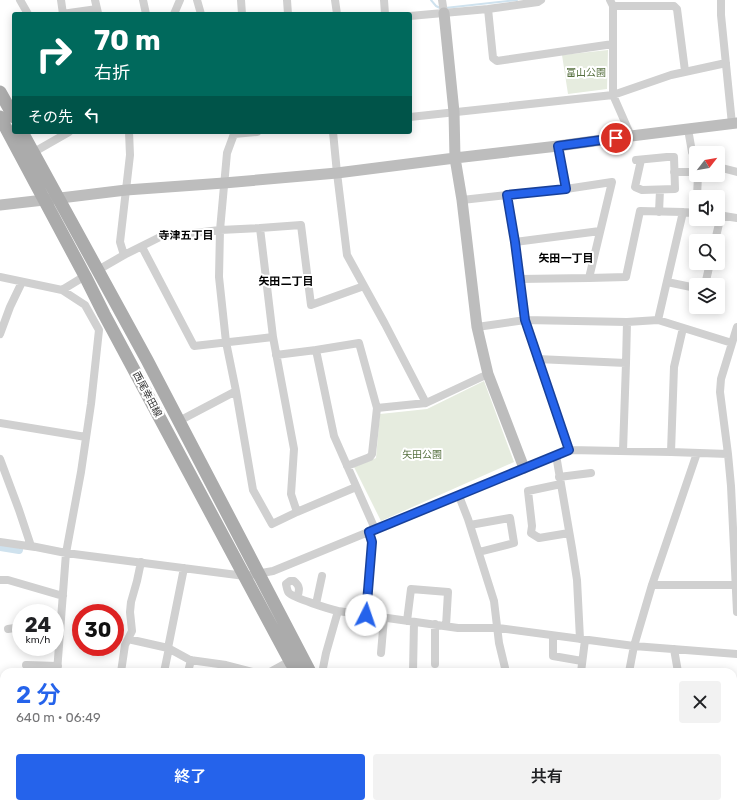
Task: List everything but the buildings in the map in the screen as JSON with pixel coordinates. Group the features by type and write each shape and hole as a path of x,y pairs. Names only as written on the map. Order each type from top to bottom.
{"main road":[{"path":"0,92 12,113"},
{"name":"西尾幸田線","path":"0,117 293,667"},
{"name":"西尾幸田線","path":"23,134 179,421 308,668"}],"street":[{"path":"20,0 27,12"},
{"path":"61,0 62,12"},
{"path":"95,0 97,12"},
{"path":"143,0 146,12"},
{"path":"175,12 180,0"},
{"path":"197,0 200,12"},
{"path":"240,0 242,12"},
{"path":"287,0 288,12"},
{"path":"335,0 337,12"},
{"path":"384,0 385,12"},
{"path":"442,0 454,112 456,158 477,327 488,374 524,468"},
{"path":"412,16 488,9 538,2 541,0"},
{"path":"0,204 126,190 337,173 734,124 721,15 722,0"},
{"path":"631,136 613,95 611,3 674,6 677,9 685,71"},
{"path":"488,9 493,58 497,60 613,44"},
{"path":"412,117 613,95 685,71 726,63"},
{"path":"688,129 691,146"},
{"path":"34,152 66,134"},
{"path":"124,255 120,242 130,155 129,134"},
{"path":"234,134 227,153 220,230 219,277 226,342 253,490 272,524 356,487"},
{"path":"333,134 347,255 426,403"},
{"path":"558,146 566,189"},
{"path":"674,157 674,172 675,189 642,190 634,187 638,160 674,157"},
{"path":"725,169 737,172"},
{"path":"674,172 689,172"},
{"path":"462,200 566,189 612,182 589,278"},
{"path":"660,190 660,212"},
{"path":"507,195 515,242 525,320 569,450"},
{"path":"519,278 626,277 640,211 689,212"},
{"path":"658,320 683,212"},
{"path":"725,216 737,218"},
{"path":"98,270 160,237 220,230 301,224 311,305 364,286"},
{"path":"260,228 273,336 294,449 291,494 297,512"},
{"path":"515,242 600,231"},
{"path":"142,247 194,346 273,336"},
{"path":"62,290 85,276"},
{"path":"0,277 62,290 85,306 99,330 81,472 66,553 62,604"},
{"path":"0,334 10,307 22,282"},
{"path":"667,282 689,287"},
{"path":"477,327 525,320 626,322 658,320 732,344"},
{"path":"623,451 626,322"},
{"path":"737,327 720,379 720,392 728,454 734,530 737,612"},
{"path":"671,452 674,367 683,328"},
{"path":"276,355 359,343 376,408 372,454 370,457 347,466"},
{"path":"316,350 334,436 356,487 372,530 366,615"},
{"path":"538,360 626,363"},
{"path":"376,408 426,403 488,374"},
{"path":"179,421 236,391"},
{"path":"0,423 86,437"},
{"path":"0,459 31,546 66,553 245,576 273,571 569,450 728,454"},
{"path":"630,668 634,646 652,585 697,453"},
{"path":"556,455 577,580 582,640 581,668"},
{"path":"569,533 539,538 531,533 532,526 528,491 560,481 592,474"},
{"path":"459,496 470,525 494,601 499,643 505,668"},
{"path":"470,525 510,518 514,543 479,552"},
{"path":"0,542 43,548"},
{"path":"122,668 125,645 132,631 130,612 131,602 141,562"},
{"path":"165,668 184,568"},
{"path":"316,604 322,576"},
{"path":"0,580 8,580 63,596"},
{"path":"652,585 736,585"},
{"path":"413,668 410,621 411,589 448,592 446,626"},
{"path":"297,597 338,611 458,628 498,628 634,646 737,654"},
{"path":"323,668 338,611"},
{"path":"381,653 384,618"},
{"path":"435,624 435,664"},
{"path":"8,628 12,628"},
{"path":"553,636 553,656 582,661"},
{"path":"128,639 168,648 191,660 237,668"},
{"path":"674,649 677,668"},
{"path":"58,656 58,668"},
{"path":"189,668 191,660"},
{"path":"26,665 50,668"}],"green space":[{"name":"富山公園","path":"608,50 607,89 568,94 562,55"},
{"name":"矢田公園","path":"484,381 514,462 381,521 354,467 376,458 380,414 427,409"}],"waterway":[{"path":"431,0 440,8"},
{"path":"445,8 517,0"},
{"path":"0,547 19,550"}],"district":[{"name":"寺津五丁目","path":"186,235"},
{"name":"矢田一丁目","path":"566,258"},
{"name":"矢田二丁目","path":"286,281"}],"route":[{"path":"366,615 372,542 369,532 569,450 525,320 515,242 507,195 566,189 558,146 616,138"}]}
